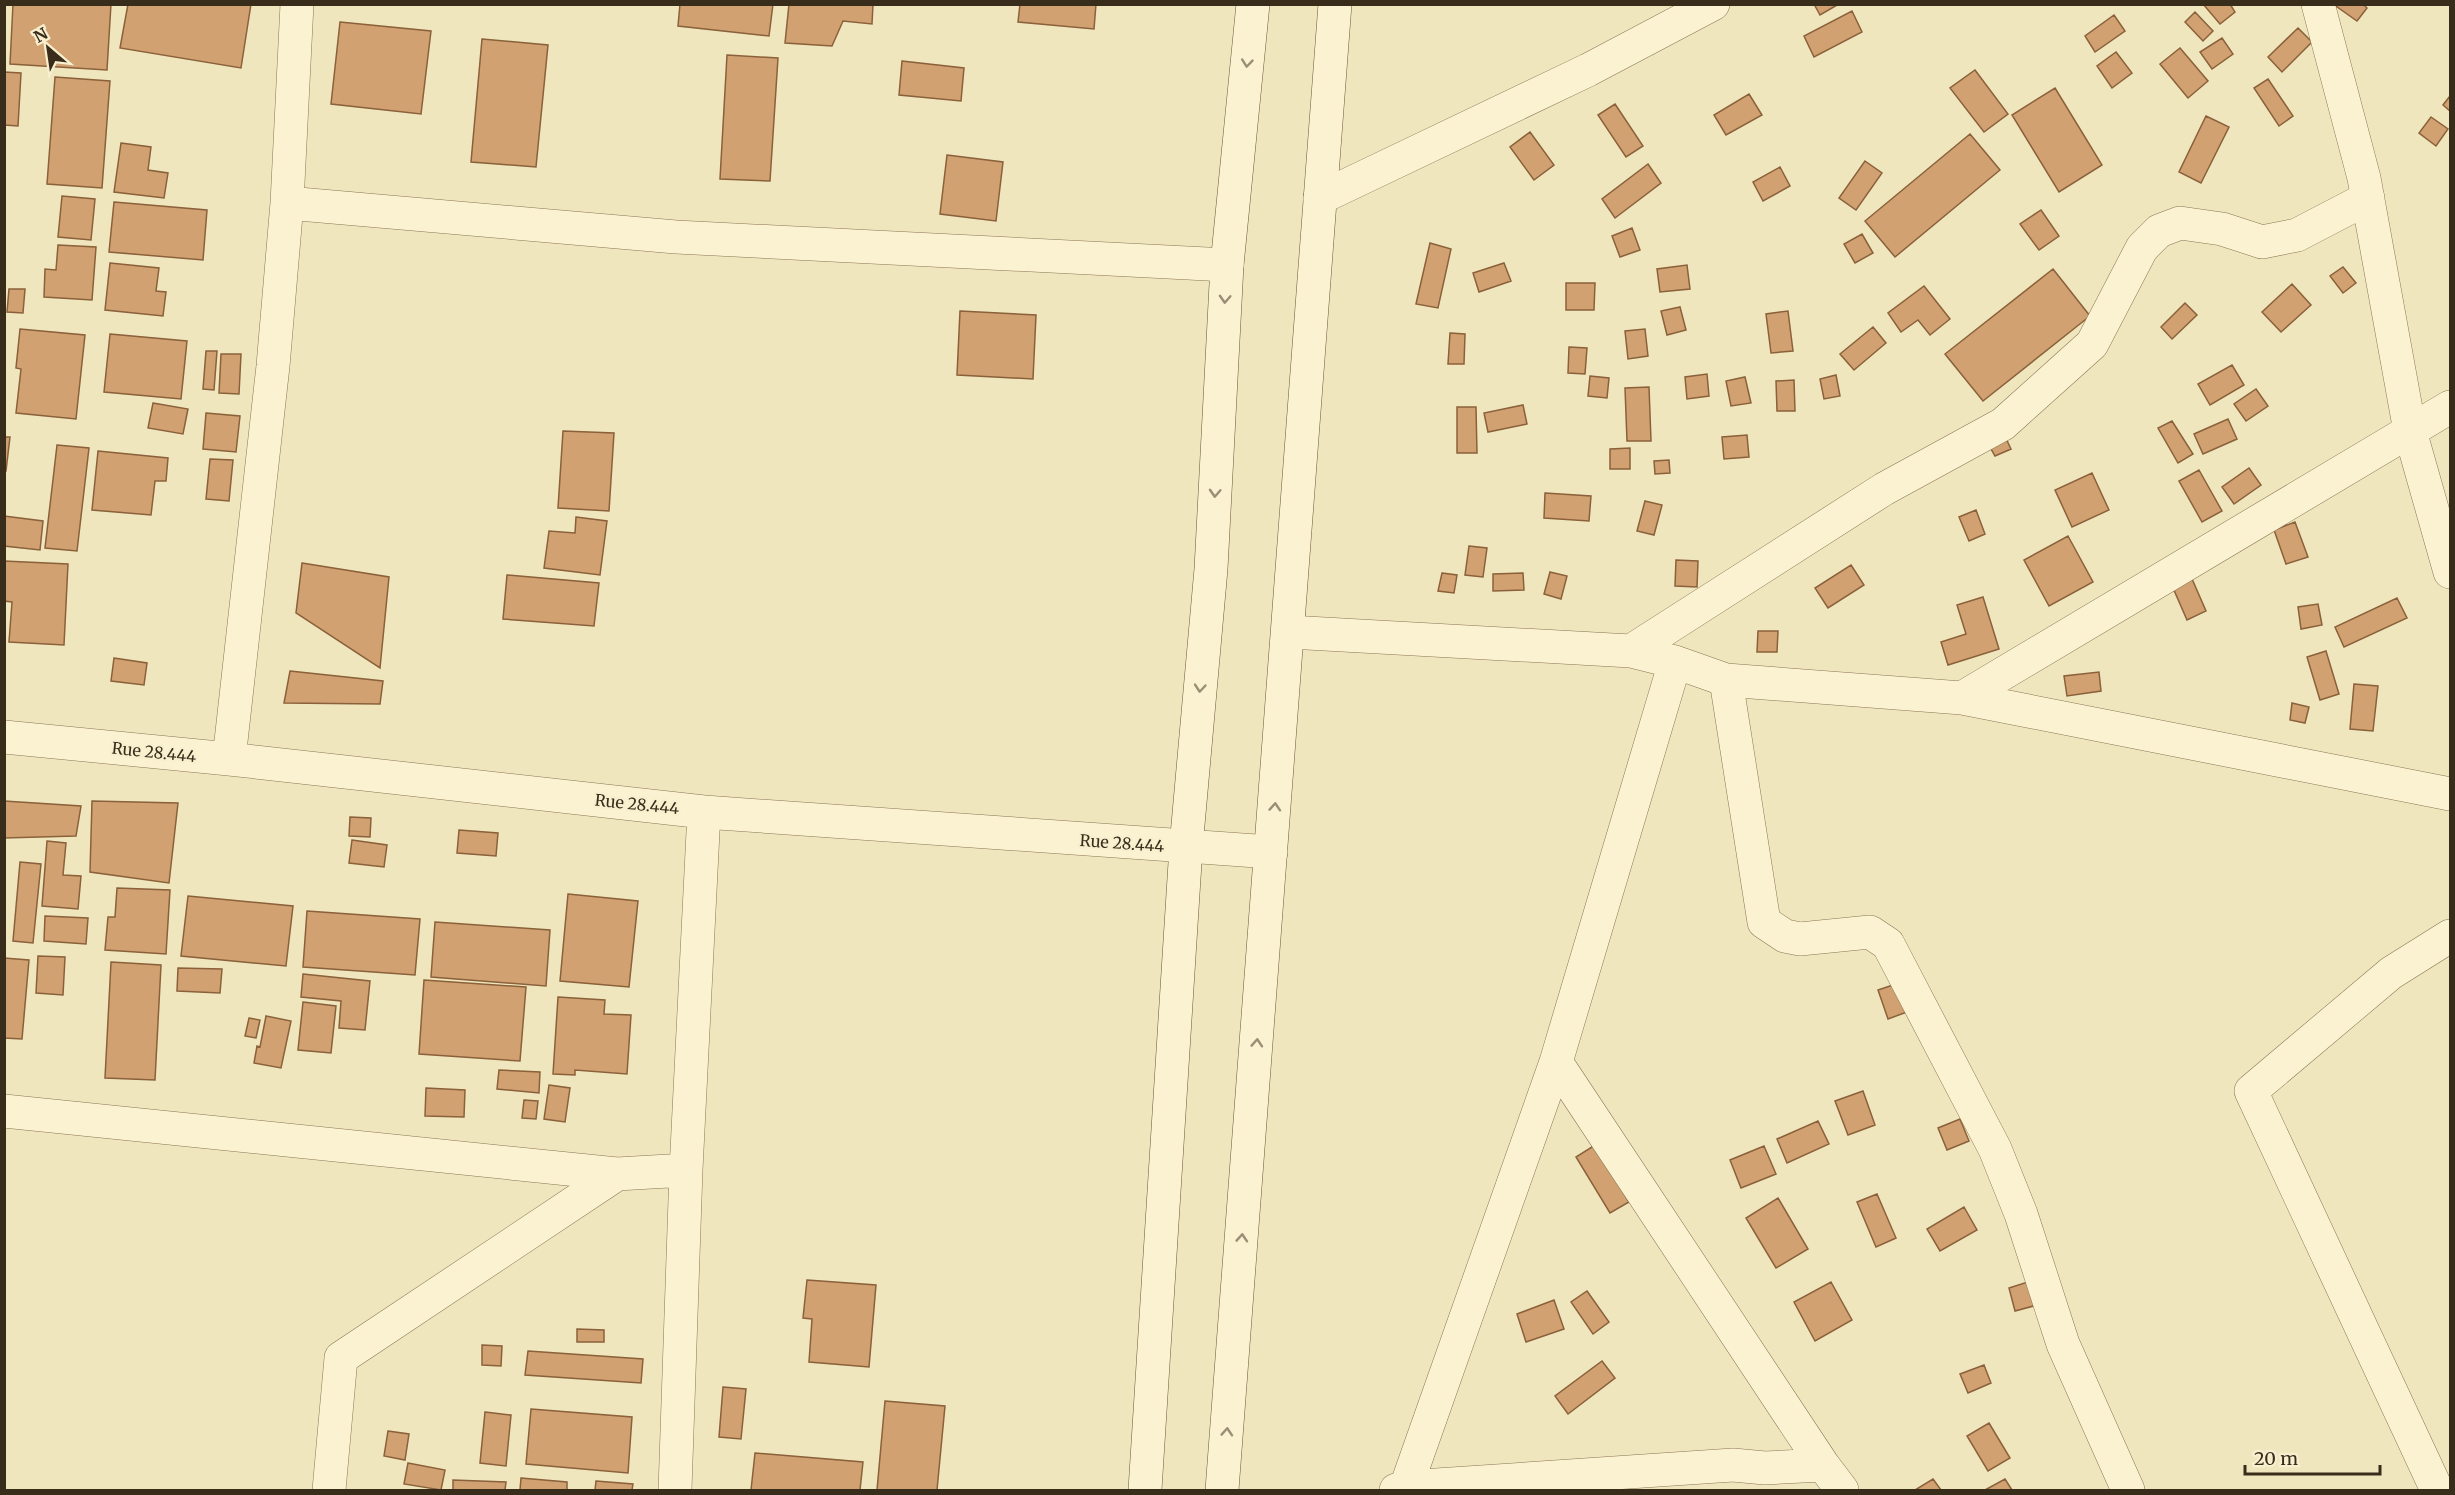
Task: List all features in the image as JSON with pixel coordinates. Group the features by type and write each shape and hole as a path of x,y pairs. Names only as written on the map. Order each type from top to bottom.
{"street":[{"path":"229,759 273,366 287,203 297,4"},
{"path":"1145,1491 1186,847 1211,569 1227,265 1253,4"},
{"path":"1222,1491 1335,4"},
{"path":"1320,198 1578,75 1713,4"},
{"path":"2318,4 2368,198 2410,431 2451,572"},
{"path":"1631,651 1884,489 2003,424 2092,344 2142,248 2159,231 2180,223 2222,229 2262,242 2297,235 2368,198"},
{"path":"287,203 676,237 1227,265"},
{"path":"1962,698 2451,407"},
{"path":"1288,632 1631,651 1676,662 1726,680 1962,698 2451,794"},
{"path":"1676,662 1556,1062 1401,1489 1733,1465 1833,1478"},
{"path":"1726,680 1764,922 1785,936 1800,939 1870,932 1888,944 1995,1149 2021,1214 2063,1344 2128,1491"},
{"name":"Rue 28.444","path":"4,737 229,759 704,812 1271,852"},
{"path":"675,1491 686,1170 704,812"},
{"path":"2437,1491 2251,1091 2391,973 2451,936"},
{"path":"1556,1062 1833,1478"},
{"path":"4,1111 617,1174 686,1170"},
{"path":"329,1491 341,1358 617,1174"}],"building":[{"path":"13,4 111,4 107,70 10,64"},
{"path":"128,4 251,4 241,68 120,48"},
{"path":"680,4 773,4 769,36 678,26"},
{"path":"789,4 873,4 872,24 843,21 832,46 785,43"},
{"path":"1020,4 1096,4 1094,29 1018,22"},
{"path":"1814,4 1839,4 1820,15"},
{"path":"2203,4 2230,4 2235,12 2220,24"},
{"path":"2333,4 2363,4 2367,8 2357,21"},
{"path":"1852,11 1862,32 1814,57 1804,36"},
{"path":"2195,12 2213,31 2203,41 2185,22"},
{"path":"2114,15 2125,31 2095,52 2085,36"},
{"path":"340,22 431,31 421,114 331,104"},
{"path":"2298,28 2312,42 2282,72 2268,57"},
{"path":"2222,38 2233,54 2212,69 2200,52"},
{"path":"482,39 548,45 536,167 471,162"},
{"path":"2180,48 2208,81 2188,98 2160,64"},
{"path":"2116,52 2132,73 2112,88 2097,66"},
{"path":"727,55 778,58 770,181 720,179"},
{"path":"902,61 964,68 961,101 899,95"},
{"path":"1975,70 2008,114 1984,132 1950,88"},
{"path":"4,72 21,73 18,126 4,125"},
{"path":"55,77 110,81 102,188 47,184"},
{"path":"2268,79 2293,116 2279,126 2254,88"},
{"path":"2055,88 2102,165 2059,192 2012,115"},
{"path":"1749,94 1762,115 1726,135 1714,115"},
{"path":"2450,96 2450,111 2443,105"},
{"path":"1615,104 1643,146 1626,157 1598,115"},
{"path":"2206,116 2229,127 2201,183 2179,172"},
{"path":"2431,117 2448,129 2436,146 2419,133"},
{"path":"1530,132 1554,165 1534,180 1510,147"},
{"path":"1970,134 2000,170 1895,257 1865,221"},
{"path":"121,143 151,147 148,170 168,173 164,198 114,192"},
{"path":"947,155 1003,162 996,221 940,214"},
{"path":"1865,161 1882,173 1856,210 1839,198"},
{"path":"1648,164 1661,183 1615,218 1602,199"},
{"path":"1780,167 1790,186 1763,201 1753,182"},
{"path":"62,196 95,199 91,240 58,237"},
{"path":"114,202 207,210 203,260 109,252"},
{"path":"2041,210 2059,236 2039,250 2020,224"},
{"path":"1632,228 1640,250 1620,257 1612,236"},
{"path":"1862,234 1873,253 1855,263 1844,244"},
{"path":"1430,243 1451,249 1438,308 1416,304"},
{"path":"58,245 96,247 92,300 44,297 45,269 56,270"},
{"path":"110,263 159,268 156,291 166,292 163,316 105,310"},
{"path":"1504,263 1511,281 1479,292 1473,273"},
{"path":"1687,265 1690,289 1660,292 1657,269"},
{"path":"2343,267 2356,283 2343,293 2330,276"},
{"path":"2053,269 2090,316 1983,401 1945,354"},
{"path":"1566,283 1595,283 1594,310 1566,310"},
{"path":"2292,284 2311,305 2281,332 2262,312"},
{"path":"1924,286 1950,319 1930,335 1918,320 1901,332 1888,313"},
{"path":"9,289 25,289 23,313 7,312"},
{"path":"2185,303 2197,315 2172,339 2161,327"},
{"path":"1680,307 1686,330 1667,335 1661,311"},
{"path":"960,311 1036,315 1033,379 957,375"},
{"path":"1788,311 1793,351 1771,353 1766,314"},
{"path":"1873,327 1886,343 1854,370 1840,354"},
{"path":"20,329 85,335 76,419 16,413 21,369 16,368"},
{"path":"1645,329 1648,356 1628,359 1625,331"},
{"path":"1450,333 1465,334 1464,364 1448,364"},
{"path":"110,334 187,341 181,399 104,392"},
{"path":"1569,347 1587,348 1585,374 1568,373"},
{"path":"206,351 217,351 214,390 203,389"},
{"path":"221,354 241,354 239,394 219,393"},
{"path":"2232,365 2244,385 2210,405 2198,384"},
{"path":"1707,374 1709,396 1687,399 1685,377"},
{"path":"1836,375 1840,396 1824,399 1820,379"},
{"path":"1590,376 1609,378 1607,398 1588,396"},
{"path":"1745,377 1751,403 1731,406 1726,381"},
{"path":"1794,380 1795,411 1777,411 1776,381"},
{"path":"1649,387 1651,441 1627,441 1625,388"},
{"path":"2256,389 2268,406 2246,421 2234,404"},
{"path":"153,403 188,409 183,434 148,428"},
{"path":"1523,405 1527,424 1488,432 1484,413"},
{"path":"1457,407 1476,407 1477,453 1457,453"},
{"path":"206,413 240,416 236,452 203,449"},
{"path":"2228,419 2237,439 2203,454 2194,434"},
{"path":"2172,421 2193,454 2178,463 2158,428"},
{"path":"563,431 614,433 609,511 558,508"},
{"path":"2003,432 2011,449 1995,456 1986,440"},
{"path":"1747,435 1749,457 1724,459 1722,437"},
{"path":"4,437 10,437 6,471 4,471"},
{"path":"57,445 89,448 77,551 45,548"},
{"path":"1630,448 1630,469 1610,469 1610,449"},
{"path":"98,451 168,458 166,481 155,481 151,515 92,510"},
{"path":"210,459 233,460 229,501 206,499"},
{"path":"1669,460 1670,473 1655,474 1654,461"},
{"path":"2249,468 2261,485 2234,504 2222,487"},
{"path":"2199,470 2222,511 2202,522 2179,481"},
{"path":"2092,473 2109,510 2072,527 2055,490"},
{"path":"1545,493 1591,496 1589,521 1544,518"},
{"path":"1645,501 1662,505 1654,535 1637,531"},
{"path":"1976,510 1985,534 1969,541 1959,517"},
{"path":"4,516 43,521 40,550 4,546"},
{"path":"576,517 607,521 600,575 544,568 549,531 575,533"},
{"path":"2295,522 2308,557 2286,564 2274,530"},
{"path":"2068,536 2093,582 2049,606 2024,560"},
{"path":"1469,546 1487,548 1483,577 1465,575"},
{"path":"1676,560 1698,561 1697,587 1675,586"},
{"path":"4,561 68,564 64,645 9,642 12,602 4,601"},
{"path":"302,563 389,577 380,668 296,613"},
{"path":"1851,565 1864,585 1828,608 1815,588"},
{"path":"1550,572 1567,576 1561,599 1544,594"},
{"path":"2189,572 2206,611 2187,620 2170,581"},
{"path":"1442,573 1457,575 1454,593 1438,591"},
{"path":"1523,573 1524,590 1493,591 1493,574"},
{"path":"507,575 599,583 594,626 503,619"},
{"path":"1983,597 1999,649 1948,665 1941,642 1966,634 1957,605"},
{"path":"2397,598 2407,618 2344,647 2335,627"},
{"path":"2318,604 2322,625 2301,629 2298,607"},
{"path":"1758,631 1778,631 1777,652 1757,652"},
{"path":"2326,651 2339,694 2320,700 2307,657"},
{"path":"114,658 147,663 144,685 111,681"},
{"path":"290,671 383,681 380,704 284,703"},
{"path":"2099,672 2101,691 2067,696 2064,676"},
{"path":"2354,684 2378,686 2373,731 2350,729"},
{"path":"2292,703 2309,707 2305,723 2290,720"},
{"path":"4,801 81,806 76,836 4,838"},
{"path":"92,801 178,803 169,883 90,872"},
{"path":"350,817 371,818 370,837 349,836"},
{"path":"459,830 498,833 496,856 457,853"},
{"path":"352,840 387,845 384,867 349,863"},
{"path":"47,841 66,843 63,875 81,876 78,909 42,906"},
{"path":"20,862 41,864 33,943 13,941"},
{"path":"117,888 170,890 166,954 105,950 108,917 115,917"},
{"path":"568,894 638,901 629,987 560,981"},
{"path":"188,896 293,906 286,966 181,956"},
{"path":"307,911 420,919 415,975 303,967"},
{"path":"45,916 88,918 86,944 44,941"},
{"path":"435,922 550,930 546,986 431,977"},
{"path":"38,956 65,957 63,995 36,993"},
{"path":"4,958 29,960 22,1039 4,1038"},
{"path":"111,962 161,965 155,1080 105,1078"},
{"path":"178,968 222,969 220,993 177,991"},
{"path":"303,974 370,981 365,1030 339,1028 341,1001 301,997"},
{"path":"424,980 526,987 520,1061 419,1054"},
{"path":"1905,981 1915,1009 1888,1019 1878,990"},
{"path":"558,997 605,1000 604,1014 631,1015 627,1074 575,1070 575,1075 553,1074"},
{"path":"303,1002 336,1006 331,1053 298,1050"},
{"path":"266,1016 291,1021 281,1068 254,1063 257,1046 260,1047"},
{"path":"249,1018 260,1020 256,1038 245,1036"},
{"path":"499,1070 540,1072 539,1093 497,1089"},
{"path":"549,1085 570,1088 565,1122 544,1119"},
{"path":"426,1088 465,1090 464,1117 425,1116"},
{"path":"1863,1091 1875,1125 1848,1135 1835,1101"},
{"path":"524,1100 538,1101 536,1119 522,1118"},
{"path":"1960,1119 1969,1141 1947,1150 1938,1128"},
{"path":"1818,1121 1829,1144 1787,1163 1777,1139"},
{"path":"1595,1145 1629,1202 1610,1213 1576,1157"},
{"path":"1764,1146 1776,1174 1741,1188 1730,1160"},
{"path":"1877,1194 1896,1238 1876,1247 1857,1202"},
{"path":"1778,1198 1808,1249 1776,1268 1746,1218"},
{"path":"1964,1207 1977,1230 1940,1251 1927,1229"},
{"path":"807,1280 876,1285 869,1367 809,1362 812,1319 803,1318"},
{"path":"2034,1280 2041,1304 2015,1311 2009,1288"},
{"path":"1831,1282 1852,1320 1815,1341 1794,1302"},
{"path":"1587,1291 1609,1322 1593,1334 1571,1302"},
{"path":"1554,1300 1564,1329 1526,1342 1517,1314"},
{"path":"577,1329 604,1330 604,1342 577,1342"},
{"path":"482,1345 502,1346 501,1366 482,1365"},
{"path":"528,1351 643,1359 641,1383 525,1375"},
{"path":"1602,1361 1615,1378 1568,1414 1555,1396"},
{"path":"1984,1365 1991,1383 1968,1393 1960,1374"},
{"path":"723,1387 746,1389 741,1439 719,1437"},
{"path":"885,1401 945,1406 937,1490 877,1490"},
{"path":"531,1409 632,1417 628,1473 526,1464"},
{"path":"485,1412 511,1415 506,1466 480,1463"},
{"path":"1989,1423 2010,1458 1988,1471 1967,1436"},
{"path":"388,1431 409,1434 405,1460 384,1456"},
{"path":"755,1453 863,1462 860,1490 751,1490"},
{"path":"408,1463 445,1470 441,1490 404,1484"},
{"path":"521,1478 567,1482 567,1490 520,1490"},
{"path":"1933,1479 1941,1490 1915,1490"},
{"path":"2005,1479 2012,1490 1985,1490"},
{"path":"453,1480 506,1482 505,1490 453,1490"},
{"path":"596,1481 633,1484 632,1490 595,1490"}]}
